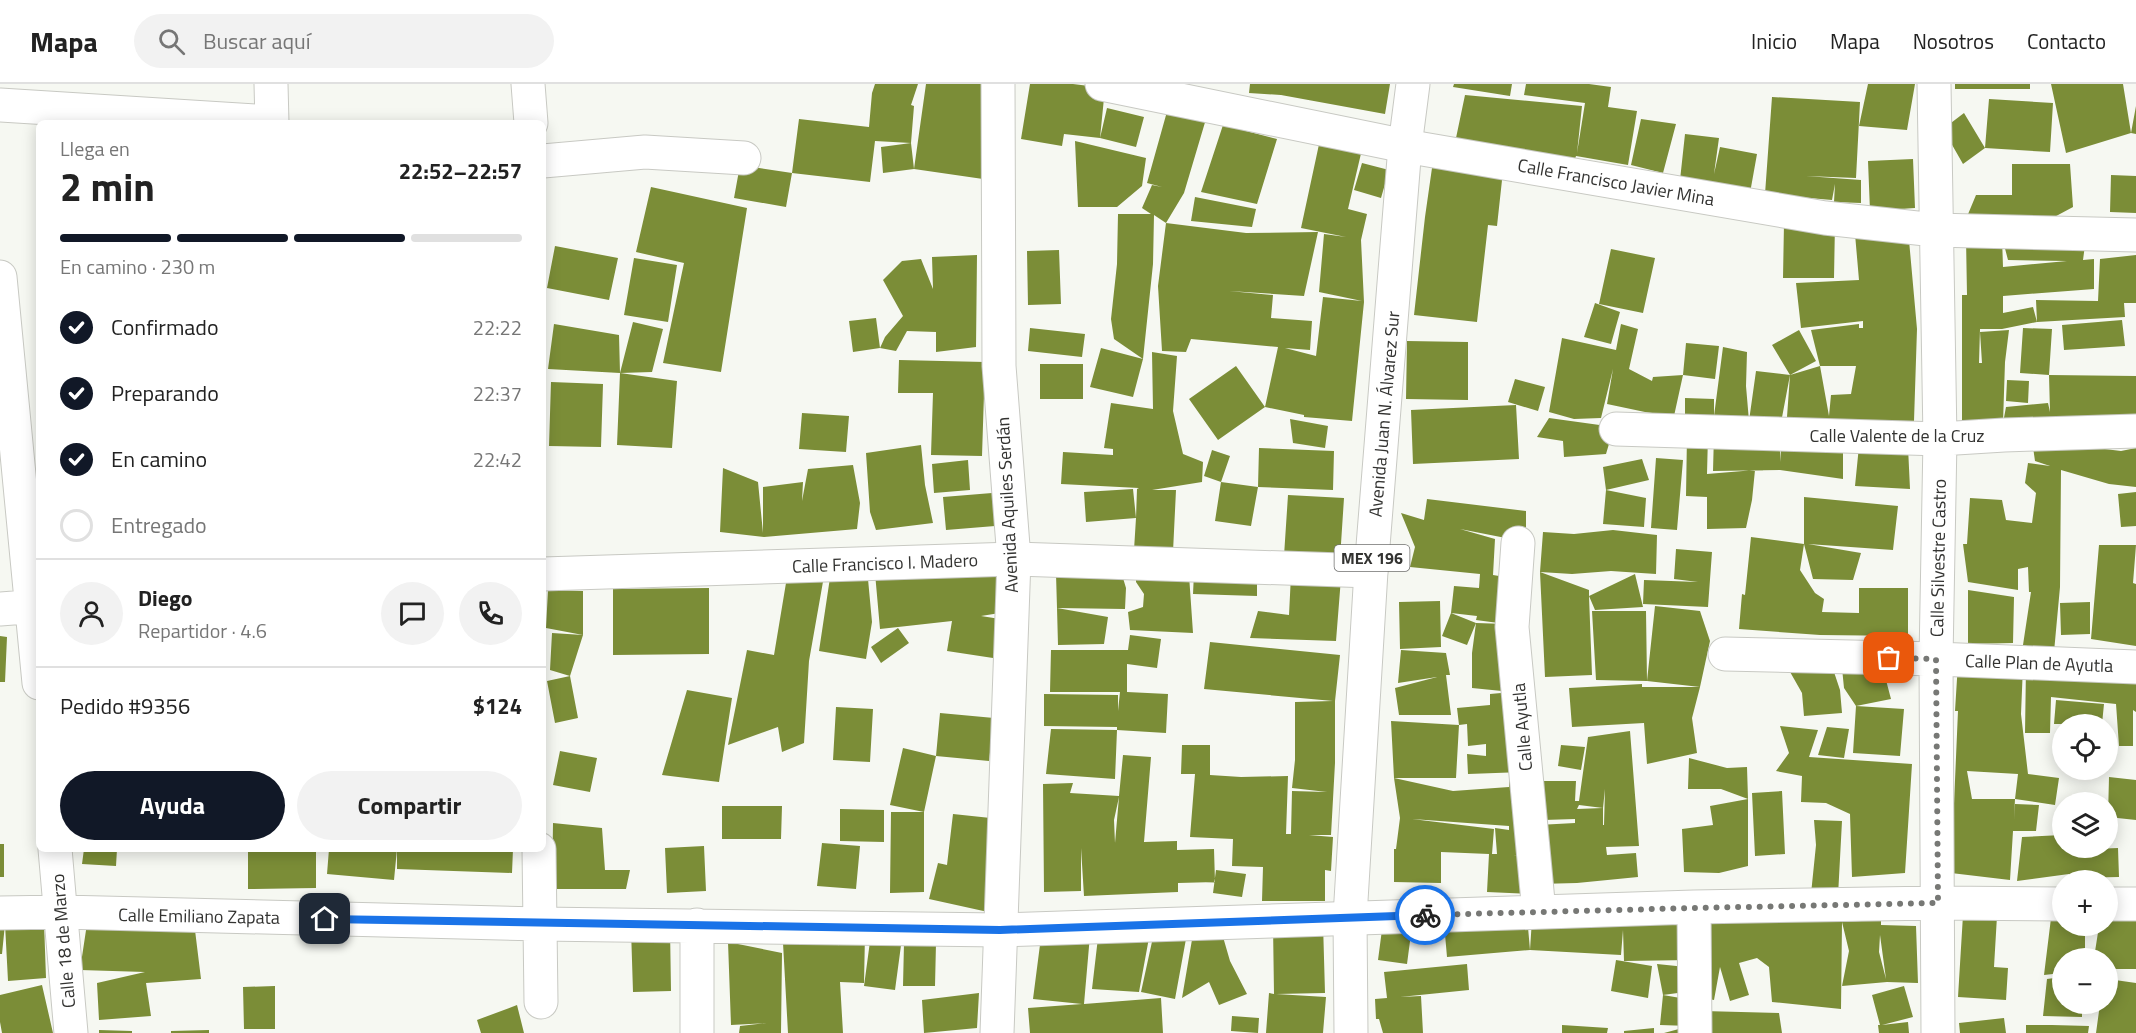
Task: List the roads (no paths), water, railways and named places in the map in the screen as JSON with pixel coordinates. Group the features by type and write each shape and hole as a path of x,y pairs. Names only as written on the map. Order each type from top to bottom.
{"street":[{"path":"271,84 272,120"},
{"path":"528,84 531,120"},
{"name":"Avenida Aquiles Serdán","path":"997,1033 1014,559 999,366 998,84"},
{"name":"Calle Francisco Javier Mina","path":"1102,84 1406,146 1826,218 1935,230 2136,235"},
{"name":"Avenida Juan N. Álvarez Sur","path":"1351,1033 1350,917 1371,571 1413,84"},
{"name":"Calle Silvestre Castro","path":"1934,84 1940,439 1936,659 1938,1033"},
{"path":"0,105 240,120"},
{"path":"546,161 645,152 744,158"},
{"path":"0,277 24,607 36,668"},
{"name":"Calle Valente de la Cruz","path":"1616,429 1940,439 2136,432"},
{"name":"Calle Ayutla","path":"1518,543 1512,627 1539,912"},
{"name":"Calle Francisco I. Madero","path":"546,574 1014,559 1371,571"},
{"name":"Calle Plan de Ayutla","path":"1725,654 2136,667"},
{"name":"Calle 18 de Marzo","path":"55,852 71,1033"},
{"path":"539,852 541,1002"},
{"name":"Calle Emiliano Zapata","path":"0,913 62,912 540,924 1000,930 1350,917 1694,908 1938,903 2052,904"},
{"path":"2118,904 2136,904"},
{"path":"1694,908 1695,1033"},
{"path":"697,925 697,1033"}]}
